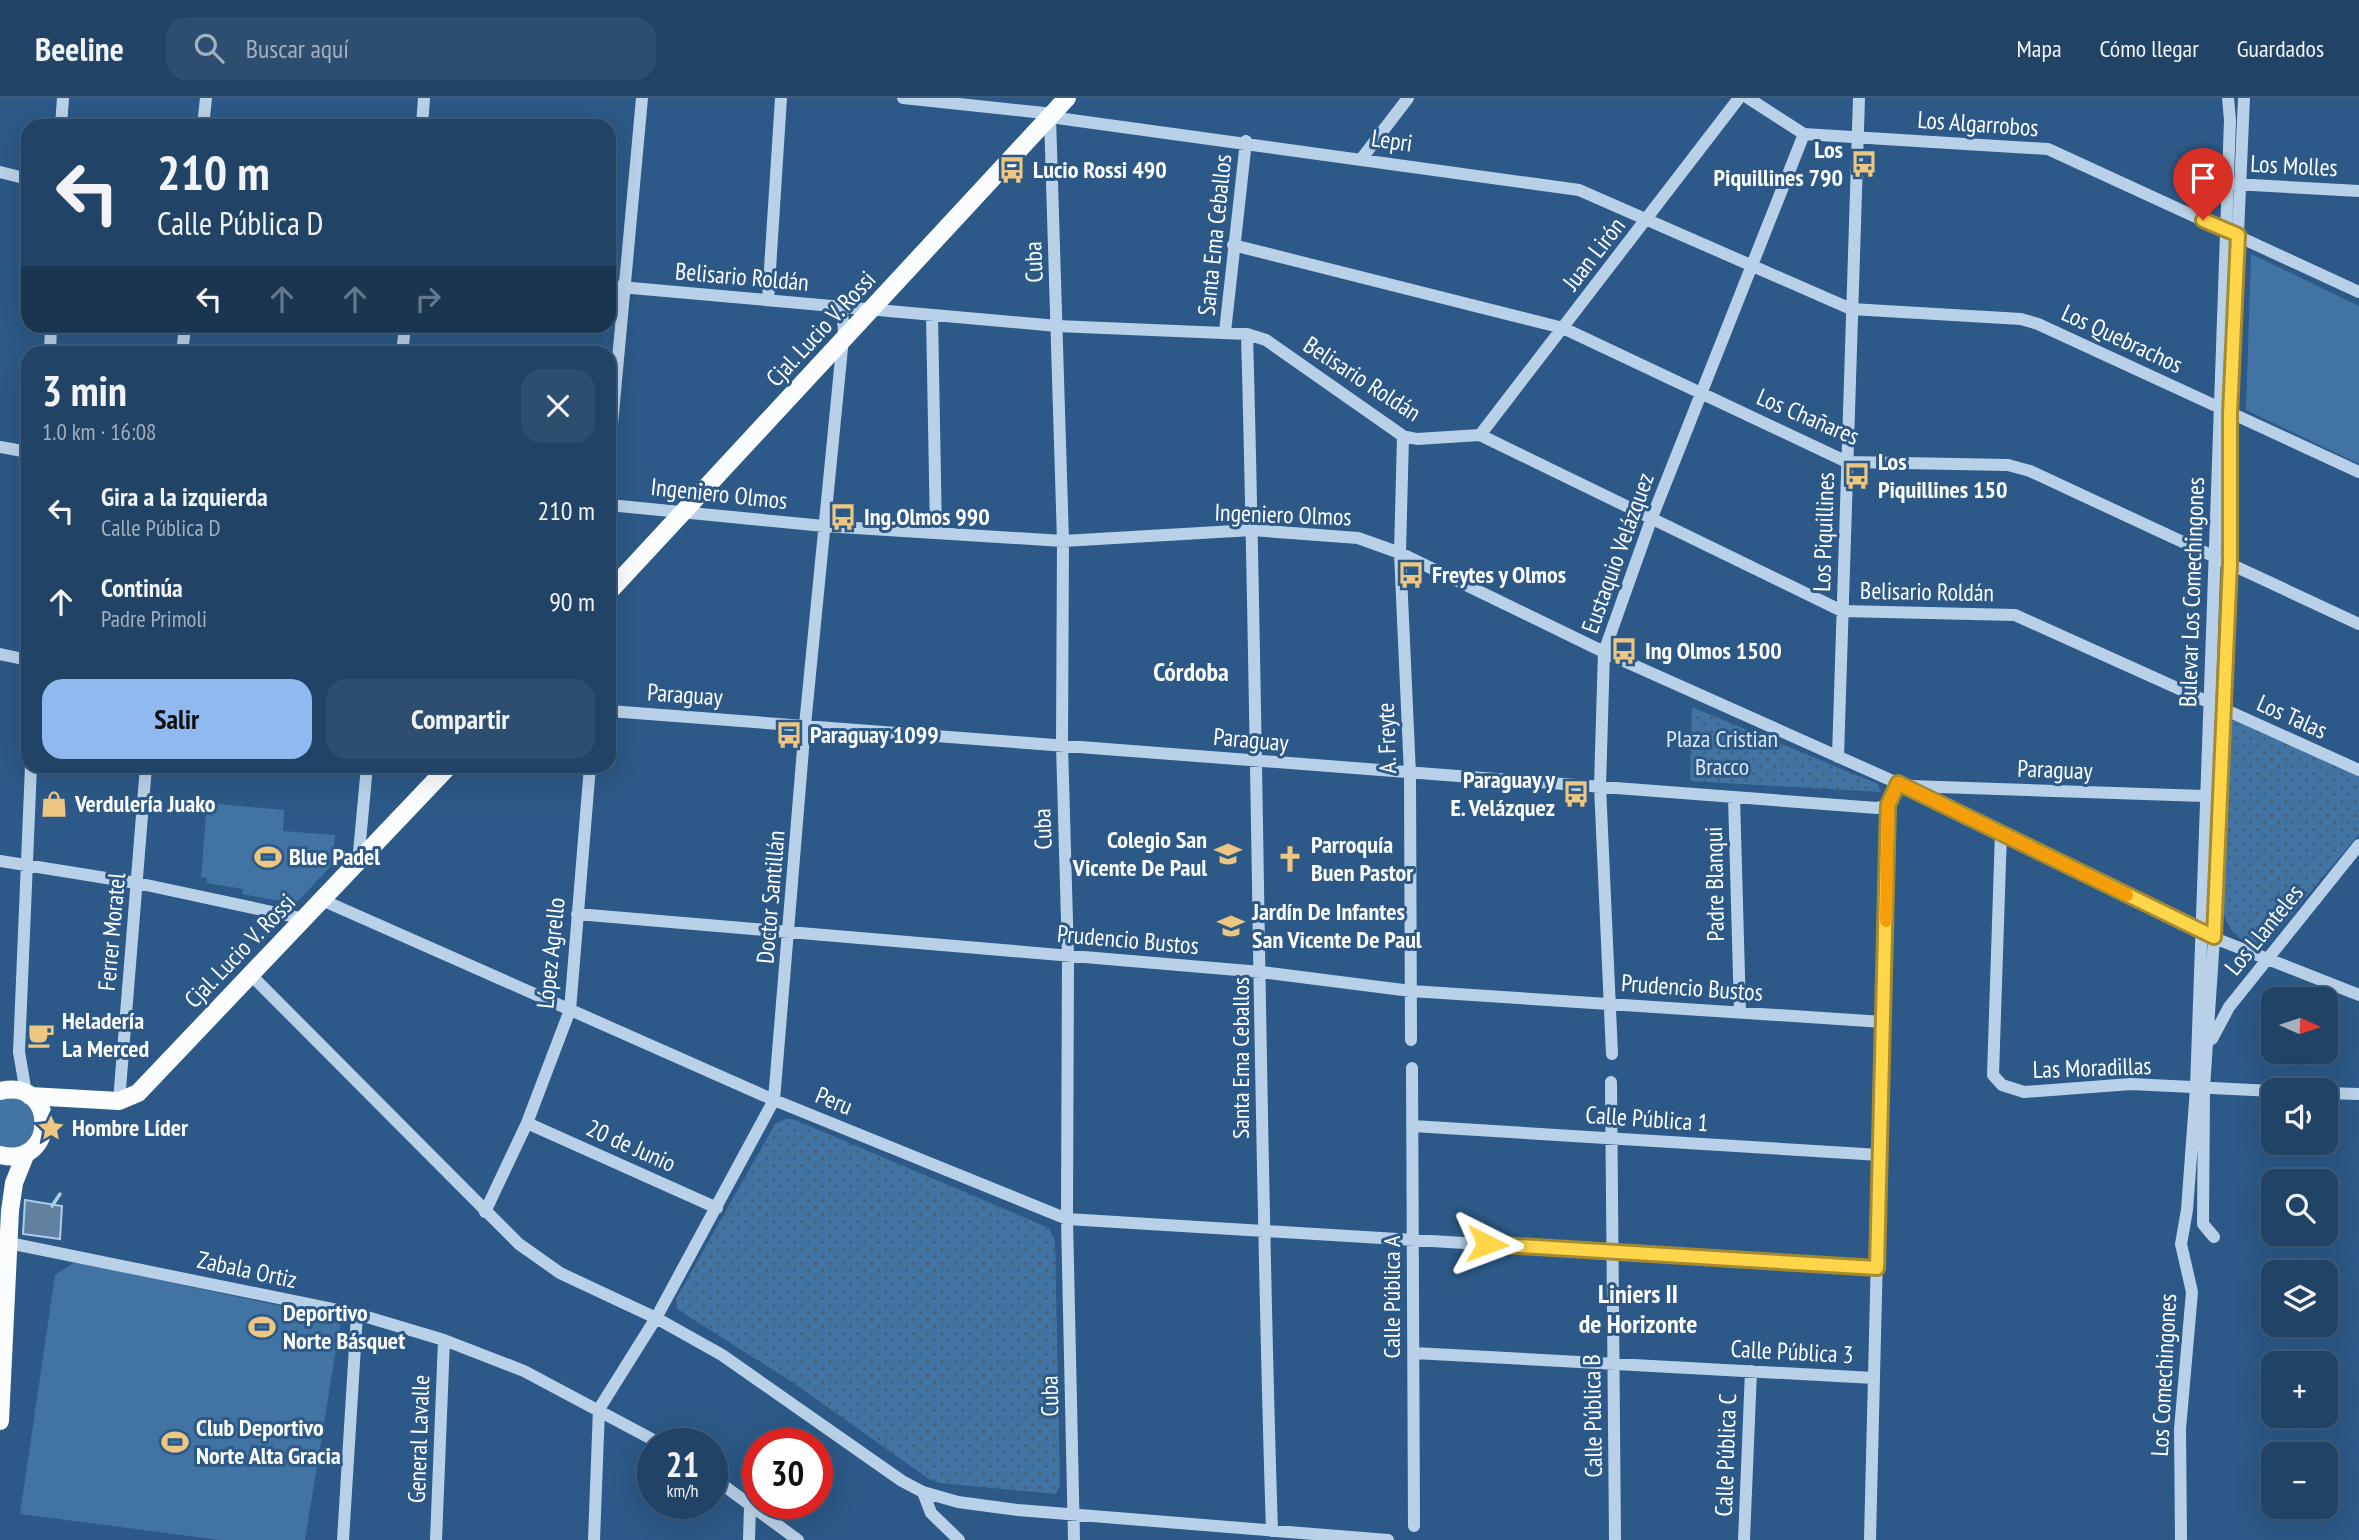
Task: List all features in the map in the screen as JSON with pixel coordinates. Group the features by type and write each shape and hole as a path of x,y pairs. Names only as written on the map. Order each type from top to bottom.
{"main road":[{"name":"Cjal. Lucio V. Rossi","path":"616,584 842,344 1067,98"},
{"name":"Cjal. Lucio V. Rossi","path":"110,1102 138,1093 442,773"},
{"path":"2,1091 110,1102"},
{"path":"0,1421 10,1211 15,1182 26,1153 38,1143 44,1123 41,1108 28,1095"},
{"path":"44,1123 71,1106 110,1102"},
{"path":"10,1211 0,1155 26,1153"}],"street":[{"path":"61,119 62,98"},
{"path":"204,119 205,98"},
{"path":"422,119 424,98"},
{"path":"616,383 642,98"},
{"path":"768,300 781,98"},
{"name":"Lepri","path":"904,98 1044,113 1050,117 1246,141 1579,190 1851,309"},
{"path":"1362,158 1408,98"},
{"name":"Juan Lirón","path":"1480,435 1740,98"},
{"path":"1748,98 1804,134"},
{"name":"Los Piquillines","path":"1838,757 1859,98"},
{"name":"Bulevar Los Comechingones","path":"2200,1088 2199,932 2204,796 2232,233 2233,184 2228,98"},
{"name":"Bulevar Los Comechingones","path":"2233,184 2244,98"},
{"name":"Cuba","path":"1050,117 1063,541 1062,745 1068,956 1067,1219 1074,1540"},
{"name":"Los Algarrobos","path":"1804,134 2048,149 2359,292"},
{"name":"Eustaquio Velázquez","path":"1612,1054 1600,786 1604,652 1651,520 1804,134"},
{"name":"Santa Ema Ceballos","path":"1225,332 1246,141"},
{"path":"0,172 21,176"},
{"name":"Los Molles","path":"2233,184 2359,191"},
{"name":"Los Chañares","path":"1233,245 1563,328 1847,462 2007,465 2030,471 2359,624"},
{"name":"Belisario Roldán","path":"616,286 1057,326 1247,334 1266,341 1403,436 1417,439 1480,435 1842,611 2015,615 2208,701"},
{"name":"Doctor Santillán","path":"599,1409 656,1318 774,1100 805,725 842,344 842,315 834,306"},
{"name":"Los Quebrachos","path":"1851,309 2021,319 2359,472"},
{"path":"932,315 936,533"},
{"name":"Santa Ema Ceballos","path":"1247,334 1261,972 1262,1232 1272,1531"},
{"name":"Bulevar Los Comechingones","path":"2214,937 2230,564 2225,410"},
{"name":"A. Freyte","path":"1403,436 1400,554 1410,774 1411,1040"},
{"path":"0,447 21,451"},
{"name":"Ingeniero Olmos","path":"616,505 684,510 824,526 1063,541 1252,530 1345,535 1400,554 1604,652 1901,785 2199,932 2359,995"},
{"path":"0,654 21,658"},
{"name":"Los Talas","path":"2208,701 2359,770"},
{"name":"Paraguay","path":"616,711 1410,774 1877,808 1888,805"},
{"path":"2,1091 13,1076 19,1052 31,773"},
{"name":"Ferrer Moratel","path":"110,1102 137,883 145,773"},
{"path":"358,863 366,773"},
{"name":"López Agrello","path":"485,1212 527,1123 570,1010 589,773"},
{"path":"1870,1540 1888,805 1901,785"},
{"name":"Paraguay","path":"1901,785 2204,796"},
{"name":"Padre Blanqui","path":"1734,797 1740,1012"},
{"name":"Las Moradillas","path":"2001,832 1993,1075 2002,1085 2024,1092 2130,1084 2261,1091"},
{"name":"Los Llanteles","path":"2208,1046 2229,1007 2359,845"},
{"path":"0,861 137,883 304,919"},
{"name":"Peru","path":"323,900 774,1100 1067,1219 1877,1268"},
{"name":"Prudencio Bustos","path":"578,914 1261,972 1411,991 1884,1023"},
{"name":"Los Comechingones","path":"2180,1540 2180,1429 2192,1292 2181,1244 2188,1210 2200,1088 2208,1046 2214,937"},
{"path":"251,975 519,1244 560,1273 656,1318 722,1356 877,1464 923,1492 957,1502 1074,1515 1388,1540"},
{"path":"19,1052 28,1095"},
{"name":"Calle Pública A","path":"1412,1068 1414,1526"},
{"name":"Calle Pública B","path":"1611,1082 1615,1540"},
{"name":"Los Comechingones","path":"2200,1088 2203,1224 2214,1237"},
{"path":"2338,1093 2359,1094"},
{"name":"20 de Junio","path":"527,1123 717,1209"},
{"name":"Calle Pública 1","path":"1413,1126 1880,1155"},
{"name":"Zabala Ortiz","path":"9,1243 357,1314 444,1340 524,1371 637,1430"},
{"path":"343,1540 357,1314"},
{"name":"General Lavalle","path":"436,1540 444,1340"},
{"name":"Calle Pública 3","path":"1414,1353 1874,1378"},
{"name":"Calle Pública C","path":"1744,1540 1751,1371"},
{"path":"594,1540 599,1409"},
{"path":"728,1488 742,1499"},
{"path":"923,1492 931,1513 959,1540"},
{"path":"749,1540 750,1519"},
{"path":"769,1519 798,1540"}],"green space":[{"path":"2251,254 2359,306 2359,464 2246,410"},
{"name":"Plaza Cristian Bracco","path":"1692,707 1878,784 1881,792 1690,781"},
{"path":"2235,720 2359,776 2359,834 2265,946 2248,942 2235,934 2226,921 2222,904 2228,722"},
{"name":"Blue Padel","path":"207,803 284,810 283,831 335,835 332,865 299,900 292,903 242,894 243,889 207,883 207,878 201,877"},
{"path":"19,1094 40,1119 26,1148 0,1149 0,1096"},
{"path":"793,1119 1049,1228 1055,1241 1060,1485 1056,1494 940,1483 929,1479 792,1382 677,1309 676,1299 775,1124"},
{"name":"Club Deportivo Norte Alta Gracia","path":"75,1262 341,1319 305,1540 220,1540 20,1514 55,1275"}],"shaded area":[{"path":"25,1200 62,1206 60,1239 23,1234"}],"waterway":[{"path":"52,1206 60,1194"}],"slow traffic":[{"path":"1886,921 1888,805 1898,783 2127,895"}],"place":[{"name":"Los Piquillines 790","path":"1864,164"},
{"name":"Lucio Rossi 490","path":"1012,170"},
{"name":"Los Piquillines 150","path":"1857,476"},
{"name":"Ing.Olmos 990","path":"843,517"},
{"name":"Freytes y Olmos","path":"1411,575"},
{"name":"Ing Olmos 1500","path":"1624,651"},
{"name":"Paraguay 1099","path":"789,735"},
{"name":"Paraguay y E. Velázquez","path":"1576,794"},
{"name":"Verdulería Juako","path":"54,804"},
{"name":"Colegio San Vicente De Paul","path":"1228,854"},
{"name":"Blue Padel","path":"268,857"},
{"name":"Parroquía Buen Pastor","path":"1290,859"},
{"name":"Jardín De Infantes San Vicente De Paul","path":"1231,926"},
{"name":"Heladería La Merced","path":"41,1035"},
{"name":"Hombre Líder","path":"51,1128"},
{"name":"Deportivo Norte Básquet","path":"262,1327"},
{"name":"Club Deportivo Norte Alta Gracia","path":"175,1442"}],"district":[{"name":"Córdoba","path":"1191,672"},
{"name":"Liniers II de Horizonte","path":"1638,1309"}],"route":[{"path":"1487,1244 1877,1268 1888,805 1898,783 2214,937 2230,564 2230,414 2238,235 2203,220"}]}
